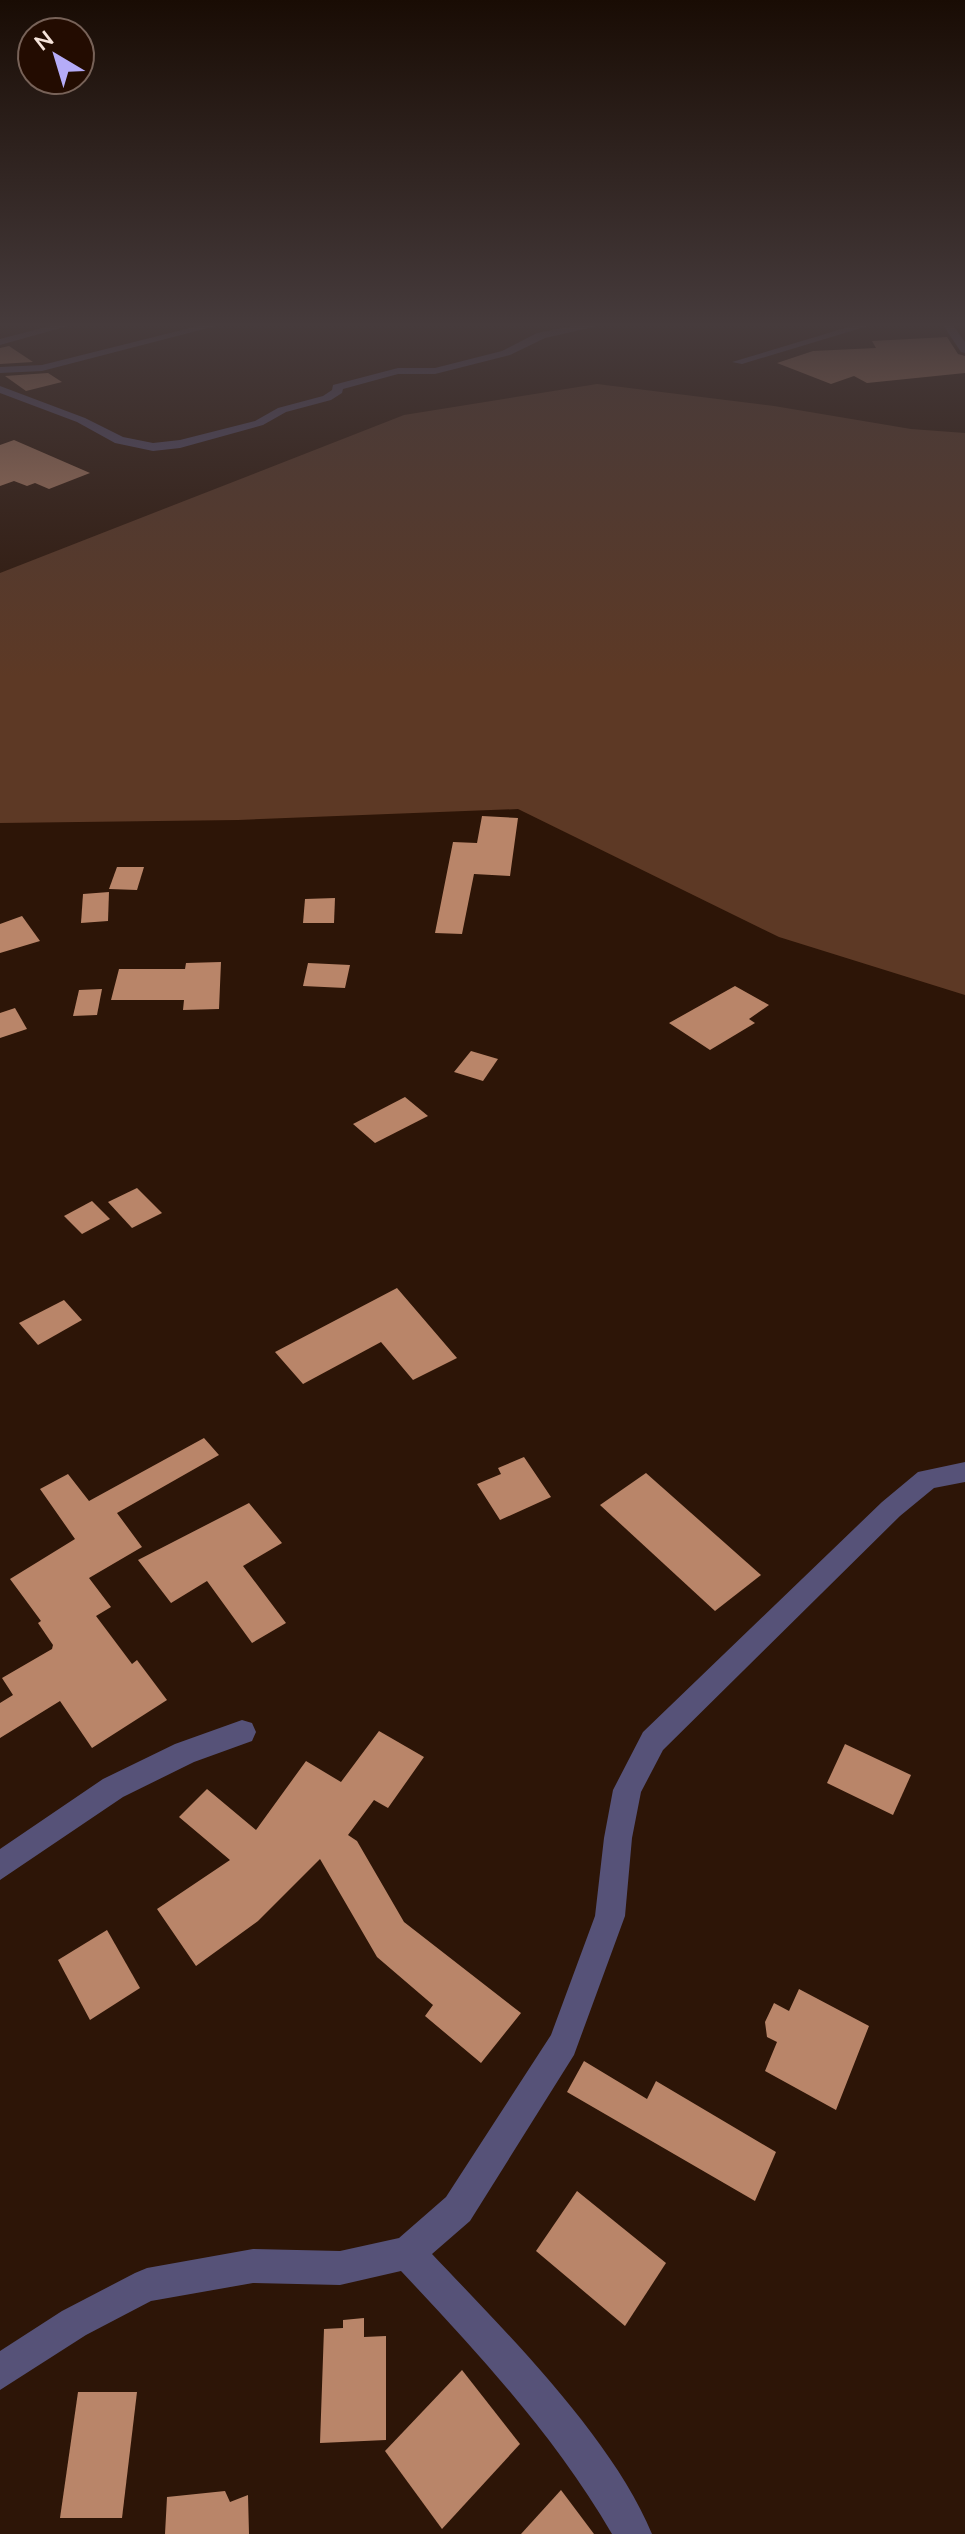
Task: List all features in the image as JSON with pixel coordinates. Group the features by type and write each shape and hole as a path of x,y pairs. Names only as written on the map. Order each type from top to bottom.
{"street":[{"path":"120,440 153,447 194,440"},
{"path":"0,2372 74,2323 147,2285 253,2266 340,2268 407,2253 458,2209 563,2044 610,1916 618,1838 627,1790 653,1741 891,1509 927,1479 965,1472"},
{"path":"0,1866 113,1788 185,1753 242,1732"},
{"path":"407,2253 481,2331 538,2398 606,2485 633,2534"}],"shaded area":[{"path":"339,440 965,440 965,995 779,937 518,809 238,820 0,823 0,573"}],"building":[{"path":"15,440 90,473 49,489 35,483 27,486 14,481 0,486 0,445"},
{"path":"482,816 518,818 510,876 474,874 462,934 435,933 453,842 477,843"},
{"path":"117,867 144,867 137,890 109,889"},
{"path":"109,892 108,921 81,923 83,894"},
{"path":"335,898 334,923 303,923 305,899"},
{"path":"22,916 40,941 0,953 0,924"},
{"path":"221,962 219,1009 183,1010 184,1000 111,1000 119,969 185,969 186,963"},
{"path":"308,963 350,965 345,988 303,986"},
{"path":"735,986 769,1005 749,1019 755,1023 710,1050 669,1023"},
{"path":"102,989 97,1015 73,1016 79,990"},
{"path":"15,1008 27,1029 0,1038 0,1013"},
{"path":"471,1051 498,1059 483,1081 454,1072"},
{"path":"405,1097 428,1116 375,1143 353,1124"},
{"path":"137,1188 162,1213 132,1228 108,1202"},
{"path":"92,1201 110,1219 82,1234 64,1216"},
{"path":"397,1288 457,1358 413,1380 381,1342 303,1384 275,1352"},
{"path":"64,1300 82,1320 38,1345 19,1323"},
{"path":"204,1438 219,1455 117,1513 142,1547 89,1578 111,1607 96,1616 132,1664 137,1660 167,1700 92,1748 60,1701 0,1738 0,1703 13,1695 2,1678 52,1649 53,1645 38,1623 41,1621 10,1579 75,1539 40,1489 68,1474 89,1501"},
{"path":"524,1457 551,1497 500,1520 477,1484 501,1474 498,1468"},
{"path":"646,1473 761,1575 715,1611 600,1505"},
{"path":"249,1503 282,1543 243,1566 286,1623 252,1643 207,1581 171,1603 138,1560"},
{"path":"379,1731 424,1757 388,1808 374,1800 348,1835 357,1841 404,1922 521,2013 481,2063 425,2016 433,2005 377,1957 320,1859 258,1921 196,1966 157,1909 230,1860 179,1817 207,1789 256,1830 306,1761 341,1782"},
{"path":"845,1744 911,1775 893,1815 827,1783"},
{"path":"107,1930 140,1988 90,2020 58,1960"},
{"path":"799,1989 869,2026 836,2110 765,2071 777,2042 767,2037 765,2022 774,2003 789,2011"},
{"path":"584,2061 647,2099 656,2081 776,2152 755,2201 567,2092"},
{"path":"577,2191 666,2263 625,2326 536,2251"},
{"path":"364,2318 364,2337 386,2336 386,2440 320,2443 324,2329 343,2328 343,2320"},
{"path":"462,2370 520,2444 442,2529 385,2451"},
{"path":"78,2392 137,2392 122,2518 60,2518"},
{"path":"561,2490 594,2534 521,2534"},
{"path":"225,2491 230,2502 248,2495 249,2534 165,2534 167,2497"}]}
